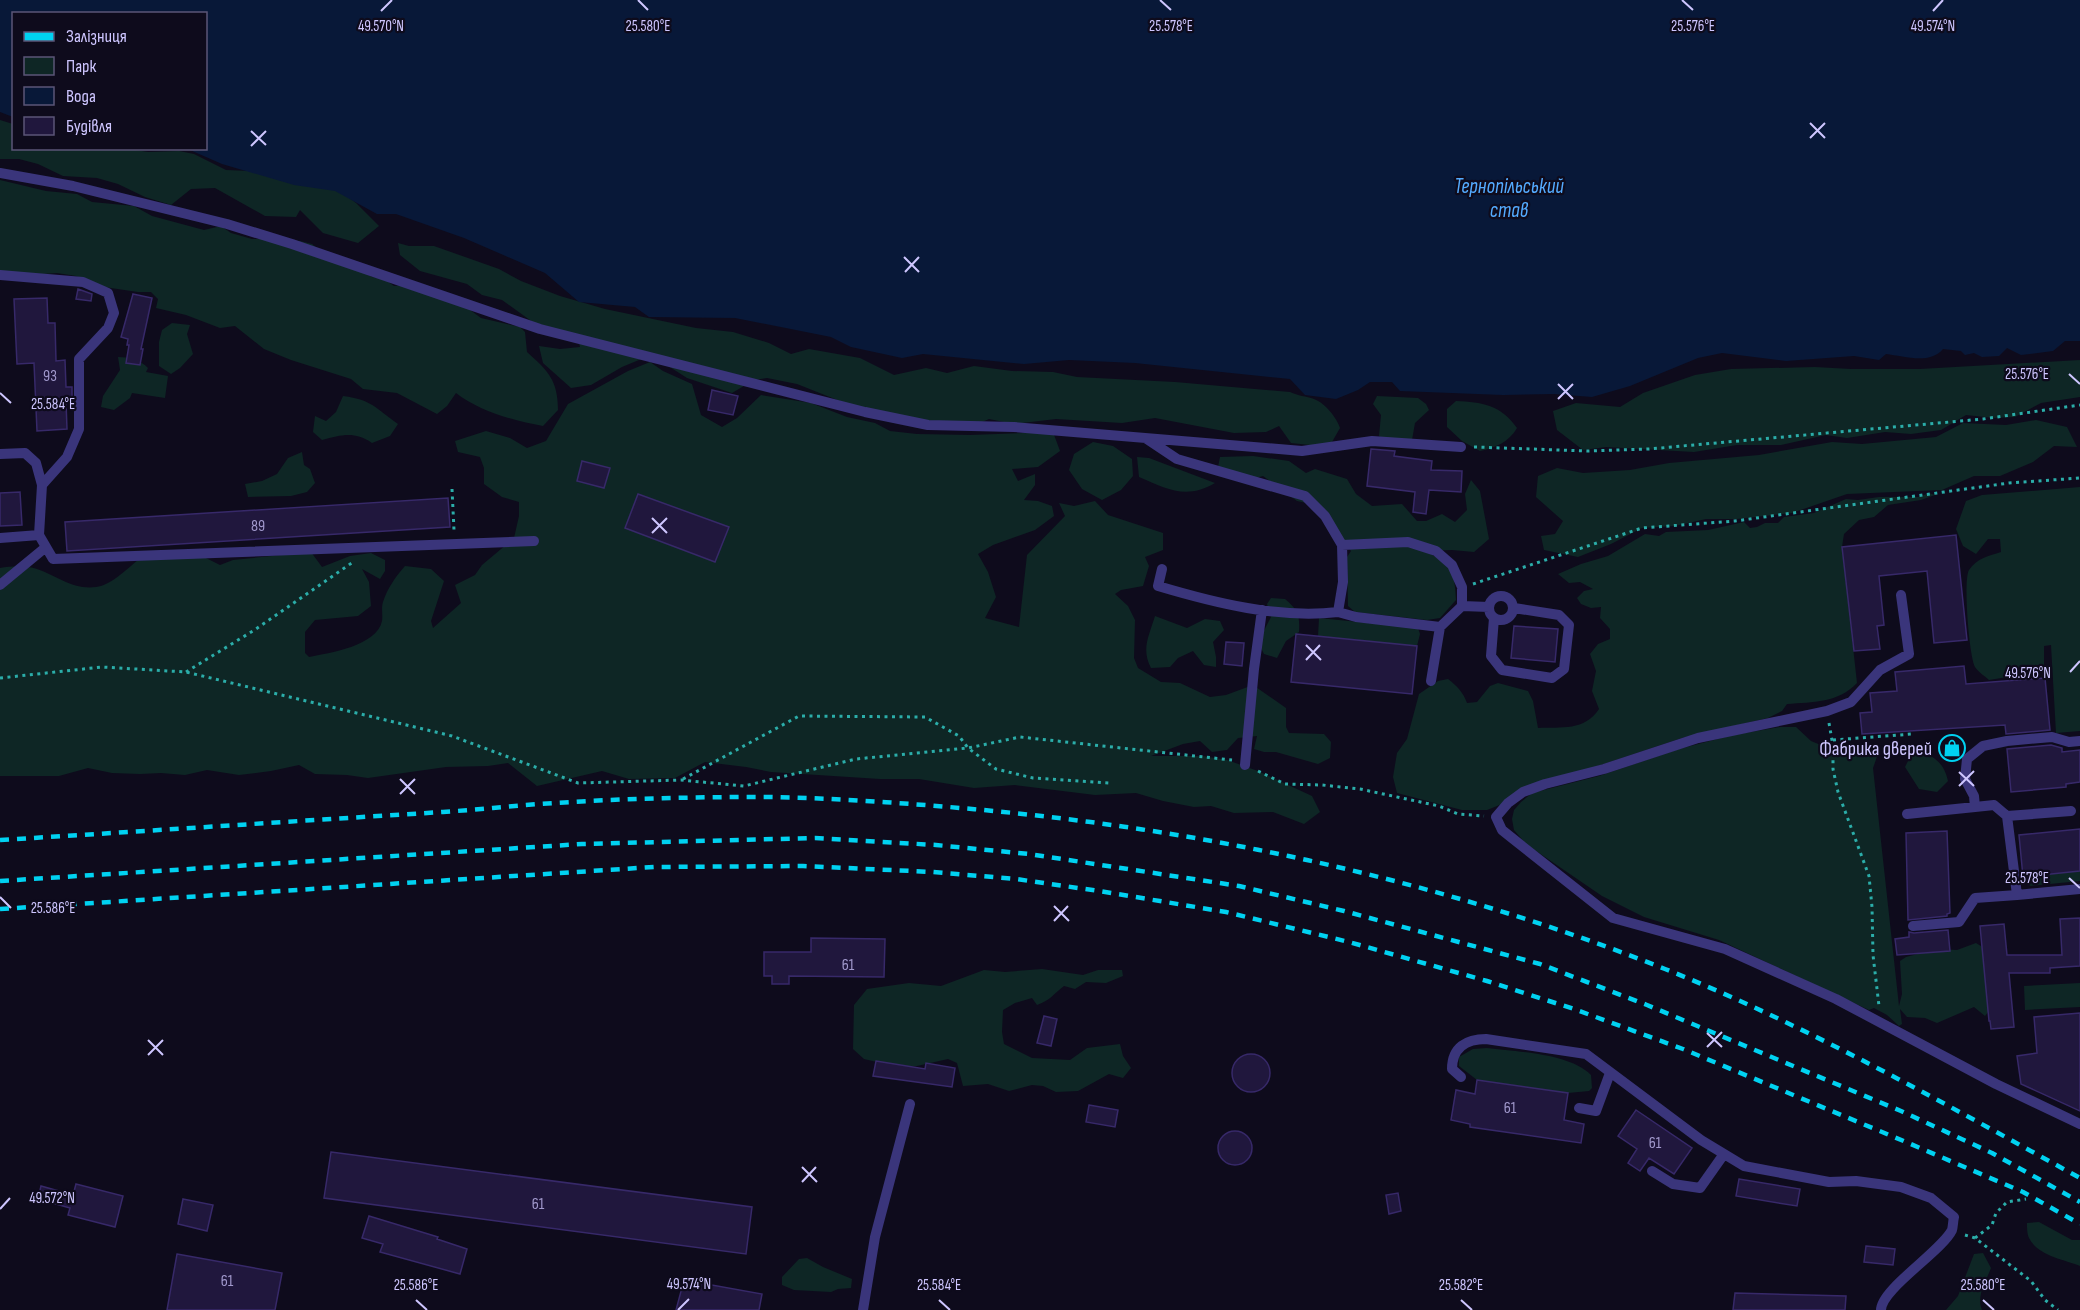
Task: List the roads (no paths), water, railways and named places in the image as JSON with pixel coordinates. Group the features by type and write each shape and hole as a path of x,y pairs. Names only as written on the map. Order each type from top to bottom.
{"lane":[{"path":"0,173 73,186 226,224 292,244 540,329 866,412 928,425 1014,427 1302,451 1372,441 1461,447"},
{"path":"0,275 83,282 108,293 114,313 108,328 79,359 79,429 67,457 42,485"},
{"path":"1147,439 1177,459 1305,496 1325,516 1342,545 1343,582 1338,612"},
{"path":"0,454 25,453 36,463 42,485 39,535 53,559 534,541"},
{"path":"0,538 39,535"},
{"path":"1342,545 1408,542 1436,551 1452,565 1462,587 1462,606"},
{"path":"0,585 46,547"},
{"path":"1162,569 1158,586 1262,610 1316,614 1338,612 1356,617 1440,627"},
{"path":"1494,618 1501,621 1510,617 1514,608 1511,599 1502,595 1493,598 1489,607 1494,618 1491,656 1502,670 1552,678 1564,669 1569,625 1559,615 1514,608"},
{"path":"1901,595 1909,654 1880,670 1851,702 1827,711 1698,738 1604,769 1545,784 1523,792 1508,803 1496,818 1502,830 1613,918 1725,949 1836,999 1996,1084 2080,1124"},
{"path":"1431,681 1440,627 1462,606 1489,607"},
{"path":"1245,765 1262,610"},
{"path":"1975,807 1974,796 1965,779 1967,759 1983,746 2007,741 2052,737 2069,742 2080,741"},
{"path":"1907,814 1994,805 2007,816 2017,895"},
{"path":"2007,816 2071,811"},
{"path":"1913,926 1959,922 1975,898 2080,889"},
{"path":"1461,1077 1452,1069 1452,1060 1460,1047 1472,1039 1486,1039 1586,1054 1701,1140 1744,1166 1829,1182 1856,1180 1901,1187 1931,1198 1954,1217 1952,1231 1897,1286 1881,1305 1881,1310"},
{"path":"1579,1107 1596,1111 1610,1073"},
{"path":"863,1310 875,1237 910,1104"},
{"path":"1652,1171 1673,1184 1700,1188 1724,1154"}],"water":[{"name":"Тернопільський став","path":"0,0 2080,0 2080,341 2065,341 2053,351 2021,355 2007,348 1999,356 1982,357 1974,353 1965,355 1961,351 1943,349 1931,357 1909,358 1886,354 1879,360 1854,356 1786,361 1722,353 1698,358 1630,386 1592,397 1554,394 1503,395 1400,391 1392,382 1370,382 1336,399 1305,395 1290,379 1135,363 1069,360 1024,364 923,354 902,358 851,347 831,337 735,318 649,317 635,307 579,302 545,273 464,238 396,214 377,214 335,191 294,185 222,164 190,150 207,150 207,12 12,12 12,117 0,112"}],"railway":[{"path":"0,840 556,803 718,797 870,801 1061,818 1149,830 1324,864 1411,885 1581,938 1665,969 1718,991 1824,1041 1927,1094 2080,1178"},
{"path":"0,881 582,844 815,838 936,845 1029,854 1239,886 1344,911 1540,964 1647,1005 1901,1111 1992,1153 2080,1202"},
{"path":"0,909 654,867 803,866 933,872 1016,879 1099,891 1226,912 1349,942 1487,981 1574,1009 1683,1049 1906,1142 2023,1192 2080,1224"}],"place":[{"name":"Фабрика дверей","path":"1952,748"}]}
